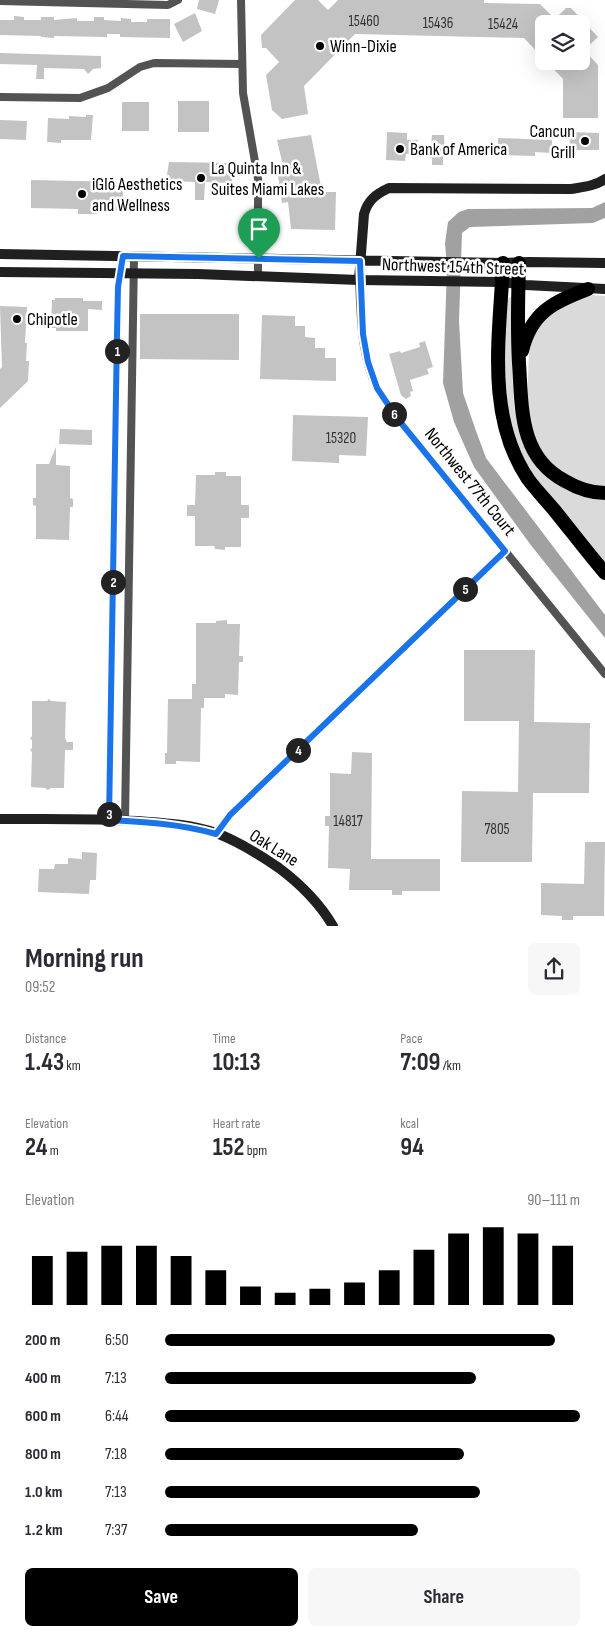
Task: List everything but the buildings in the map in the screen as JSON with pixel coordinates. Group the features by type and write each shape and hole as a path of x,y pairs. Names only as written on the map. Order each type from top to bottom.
{"highway":[{"path":"503,263 497,366 504,423 514,452 528,479 605,574"},
{"path":"519,263 518,340 520,402 524,426 530,445 541,462 556,476 578,488 605,493"},
{"path":"519,364 527,334 537,318 558,301 588,289"}],"main road":[{"name":"Northwest 77th Court","path":"359,280 366,208 374,196 389,188 571,189 586,187 605,179"},
{"name":"Northwest 154th Street","path":"0,254 360,261 605,263"},
{"name":"Northwest 154th Street","path":"0,272 134,273 502,282 605,289"},
{"name":"Oak Lane","path":"0,819 125,820 193,827 216,834 263,857 295,880 328,916 333,926"}],"street":[{"path":"0,1 168,5 178,0"},
{"path":"240,0 243,93 258,179 258,276"},
{"path":"0,97 80,98 108,88 140,67 154,63 242,64"},
{"path":"109,820 118,287 123,256"},
{"path":"125,820 134,256"},
{"name":"Northwest 77th Court","path":"359,280 363,334 368,362 377,388 397,418 605,674"},
{"path":"216,834 230,815 505,551"}],"shaded area":[{"path":"605,202 605,218 593,223 470,227 462,233 459,321 463,393 486,458 605,615 605,638 530,544 474,467 454,422 443,383 447,268 445,243 448,222 459,212 468,209 592,208"},
{"path":"592,295 605,296 605,487 584,484 561,474 536,445 527,411 529,348 541,321 568,299"},
{"path":"511,297 513,302 512,372 514,407 518,423 536,461 605,497 605,564 534,477 521,454 511,429 503,368 507,299"}],"place":[{"name":"Winn-Dixie","path":"320,46"},
{"name":"Cancun Grill","path":"585,141"},
{"name":"Bank of America","path":"400,149"},
{"name":"La Quinta Inn & Suites Miami Lakes","path":"201,178"},
{"name":"iGlō Aesthetics and Wellness","path":"82,194"},
{"name":"Chipotle","path":"17,319"}],"route":[{"path":"123,256 259,259 360,261 359,280 363,334 368,362 377,388 397,418 505,551 230,815 216,834 193,827 166,823 109,820 118,287 123,256"}]}
